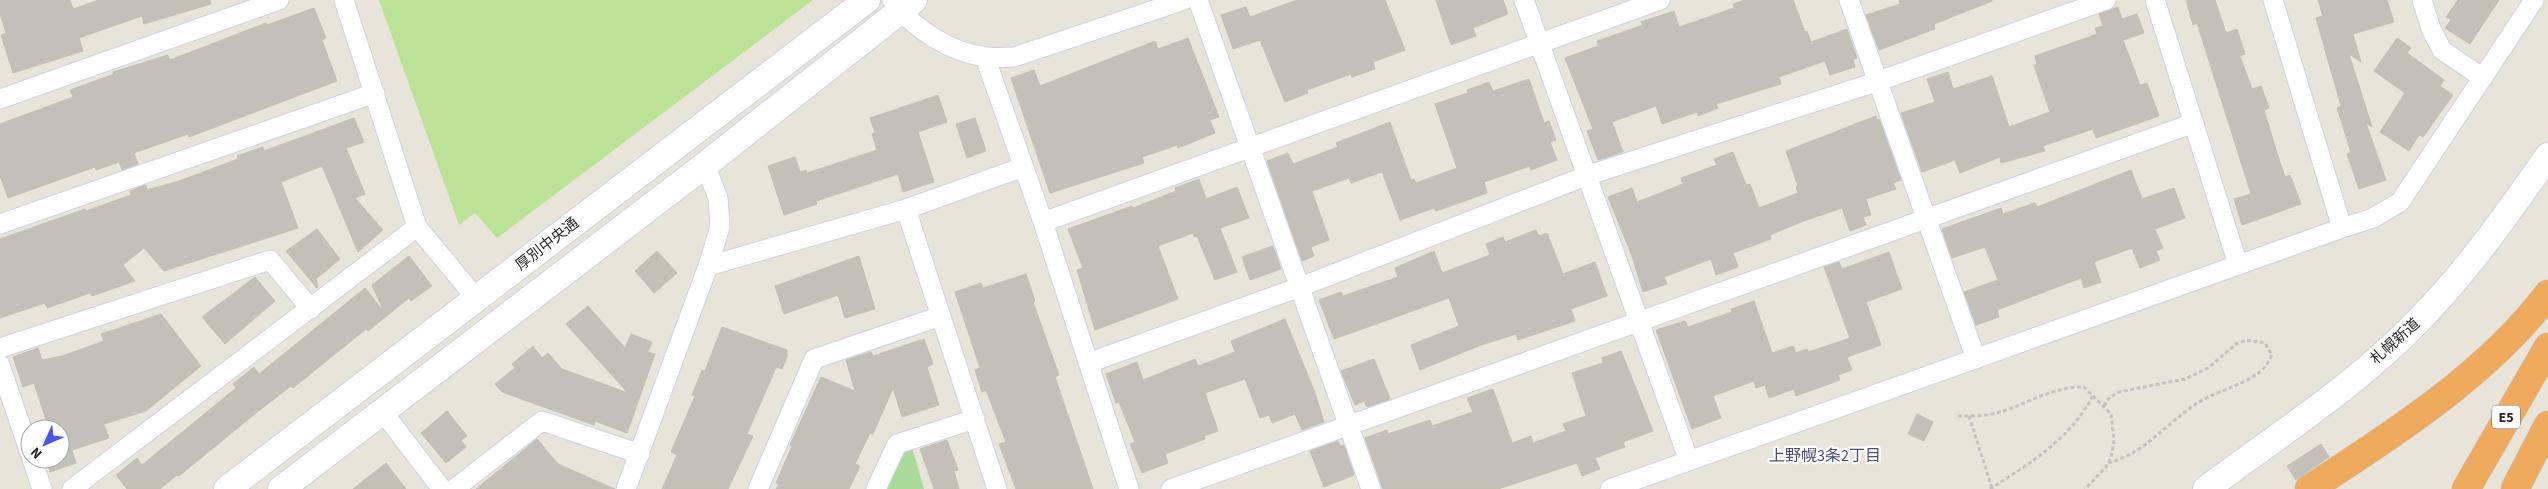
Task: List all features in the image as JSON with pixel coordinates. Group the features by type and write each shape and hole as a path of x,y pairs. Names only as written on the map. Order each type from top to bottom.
{"highway":[{"path":"2308,489 2447,394 2502,348 2529,319 2548,294"},
{"name":"E5","path":"2466,489 2548,347"},
{"path":"2515,489 2548,425"}],"main road":[{"name":"厚別中央通","path":"227,489 867,0"},
{"path":"281,489 705,165 902,4"},
{"name":"札幌新道","path":"2206,489 2352,380 2418,321 2471,263 2548,156"}],"street":[{"path":"0,99 279,0"},
{"path":"344,0 416,227 476,298"},
{"path":"902,4 926,33 955,48 985,57 1014,57 1184,0"},
{"path":"1198,0 1371,489"},
{"path":"1524,0 1637,321 1689,461"},
{"path":"1043,222 1660,0"},
{"path":"1849,0 1976,359"},
{"path":"1088,363 1300,287 1586,176 1879,81 2106,0"},
{"path":"2155,0 2238,264"},
{"path":"2273,0 2342,228"},
{"path":"2422,0 2431,29 2442,50 2483,78"},
{"path":"1610,489 2238,264 2373,218 2400,202 2534,0"},
{"path":"985,57 1043,222 1129,489"},
{"path":"0,224 375,93"},
{"path":"1171,489 2194,123"},
{"path":"626,489 708,266 720,227 718,198 705,165"},
{"path":"708,266 906,209 1023,167"},
{"path":"906,209 997,489"},
{"path":"72,489 311,309 416,227"},
{"path":"0,348 270,260 311,309"},
{"path":"758,489 814,359 942,316"},
{"path":"0,365 20,424"},
{"path":"382,411 442,489"},
{"path":"876,489 897,444 975,420"},
{"path":"454,489 542,421 640,454"},
{"path":"35,469 42,489"}],"path":[{"path":"2104,406 2110,397 2119,392 2185,379 2208,368 2236,344 2246,340 2265,343 2272,355 2263,370 2199,402 2180,415 2140,450 2124,459 2108,463"},
{"path":"1958,416 1987,415 2048,392 2071,386 2084,387 2111,414 2114,441 2108,463 2085,489"},
{"path":"1969,416 1991,488 2063,436 2087,407 2093,395"}],"green space":[{"path":"379,0 813,0 497,238 475,213 459,225"},
{"path":"910,440 924,489 877,489"}],"building":[{"path":"0,0 70,0 73,9 99,0 210,0 211,4 144,24 142,16 79,38 83,51 13,73 1,35 6,33 0,14"},
{"path":"1297,0 1385,0 1405,50 1373,62 1375,69 1352,77 1351,74 1307,90 1308,93 1285,102 1260,40 1233,49 1221,15 1246,7 1250,17"},
{"path":"1436,0 1503,0 1508,14 1473,28 1476,36 1451,45"},
{"path":"1745,0 1793,0 1805,32 1807,31 1811,42 1847,29 1857,58 1853,59 1855,67 1830,75 1825,61 1779,77 1781,84 1716,104 1718,108 1698,116 1697,112 1662,124 1656,106 1612,122 1623,152 1598,160 1587,131 1593,129 1565,58 1598,46 1597,41 1643,25 1641,22 1674,11 1679,27 1734,8 1733,4"},
{"path":"1899,0 1992,1 1934,24 1935,29 1879,50 1866,15 1900,4"},
{"path":"2186,0 2215,0 2226,33 2237,29 2245,54 2240,56 2252,89 2261,86 2269,108 2264,110 2285,177 2290,175 2301,204 2242,225 2234,199 2251,194 2197,23 2193,25"},
{"path":"2318,0 2387,0 2394,22 2353,34 2361,62 2349,54 2372,127 2366,123 2386,180 2359,189 2347,154 2351,152 2337,108 2341,106 2316,18 2323,16"},
{"path":"2458,0 2499,0 2470,44 2445,28 2451,20 2446,17"},
{"path":"2118,7 2122,19 2137,14 2144,33 2123,40 2140,85 2147,83 2159,116 2096,138 2093,129 2043,146 2045,151 2001,163 2000,157 1960,173 1955,160 1922,172 1901,113 1935,102 1927,79 1948,72 1953,89 1992,76 2009,127 2050,112 2034,65 2037,64 2035,56 2097,34 2095,28 2103,26 2099,14"},
{"path":"314,8 326,38 322,40 337,81 189,137 188,134 134,153 138,164 122,170 119,162 96,170 95,167 8,198 0,176 0,124 73,97 70,90 114,74 113,72 168,55 170,60 266,23 267,25"},
{"path":"1188,38 1219,117 1210,120 1215,133 1178,148 1177,145 1142,157 1144,163 1050,193 1011,78 1034,70 1040,86 1155,41 1158,49"},
{"path":"2397,38 2411,48 2407,53 2444,80 2440,86 2453,95 2423,137 2419,135 2409,151 2380,132 2405,93 2374,71"},
{"path":"1529,79 1544,123 1549,121 1556,140 1550,142 1557,160 1531,170 1530,166 1484,182 1487,193 1436,211 1434,208 1400,220 1382,172 1351,183 1349,178 1312,191 1329,240 1311,247 1314,256 1302,261 1267,161 1288,153 1293,164 1338,147 1336,143 1390,122 1411,180 1414,179 1416,183 1457,168 1435,104 1468,93 1467,90 1489,82 1493,91"},
{"path":"938,95 947,122 918,132 934,182 903,192 898,174 816,201 817,204 784,215 768,166 795,157 800,172 806,170 807,173 877,150 872,134 875,133 870,118"},
{"path":"1876,116 1877,120 1879,119 1901,180 1893,183 1896,189 1866,199 1871,215 1863,217 1866,225 1850,231 1842,208 1801,222 1770,235 1771,239 1733,253 1738,267 1716,275 1711,259 1664,277 1667,284 1643,292 1632,256 1608,197 1632,188 1637,202 1683,184 1681,178 1717,165 1714,159 1733,152 1746,185 1750,184 1759,208 1798,193 1796,187 1798,186 1786,151"},
{"path":"354,118 364,142 346,148 365,194 355,198 383,230 358,252 322,166 281,182 298,228 164,271 144,248 123,265 135,281 92,296 90,293 47,308 45,303 0,318 0,239 131,195 130,191 146,185 147,190 179,181 238,159 237,156 263,147 264,151"},
{"path":"975,118 986,151 967,158 956,124"},
{"path":"2131,170 2142,199 2174,188 2185,218 2155,229 2163,248 2156,251 2160,260 2140,268 2132,248 2094,262 2101,282 2084,288 2081,278 1997,310 1999,317 1976,325 1964,292 1998,280 1985,247 1952,258 1942,229 2001,208 2003,214 2035,203 2037,207"},
{"path":"1199,179 1206,199 1237,187 1249,218 1220,228 1237,272 1215,280 1197,236 1194,237 1193,233 1158,246 1178,299 1095,330 1077,270 1083,268 1068,229 1132,206 1133,208 1176,191 1175,188"},
{"path":"317,229 340,259 316,279 317,288 286,251"},
{"path":"1536,230 1539,236 1547,233 1563,274 1595,262 1607,296 1571,309 1575,321 1518,340 1516,334 1481,345 1420,370 1411,345 1459,326 1449,298 1334,339 1319,300 1341,292 1343,296 1398,277 1395,268 1434,251 1442,273 1490,255 1486,244 1503,237 1505,242"},
{"path":"1273,246 1281,269 1250,280 1242,257"},
{"path":"657,251 677,273 654,293 635,271"},
{"path":"1889,252 1902,289 1866,302 1881,345 1847,357 1852,370 1838,375 1840,380 1796,396 1794,389 1769,398 1765,385 1756,388 1754,381 1713,396 1721,418 1692,429 1656,330 1685,321 1688,327 1732,312 1731,309 1754,301 1772,353 1793,346 1796,353 1807,349 1808,352 1850,338 1824,267 1839,262 1842,269"},
{"path":"409,256 432,286 411,301 409,298 368,331 366,329 293,388 291,386 179,476 177,475 160,489 127,489 116,475 137,458 142,465 236,388 233,384 254,367 259,374 365,288 384,312 372,285"},
{"path":"859,256 875,309 845,318 838,295 784,314 775,286"},
{"path":"1026,274 1035,301 1033,302 1059,375 1055,377 1093,489 1016,489 999,444 1006,442 986,390 982,392 975,370 980,368 955,292 981,283 983,288"},
{"path":"255,277 275,301 225,344 202,317"},
{"path":"588,306 625,348 631,334 652,342 648,352 655,354 627,433 595,421 594,425 502,392 495,384 515,368 512,364 533,346 542,358 548,353 562,369 628,393 566,324"},
{"path":"161,314 201,366 146,411 104,424 109,438 72,450 76,463 70,465 70,419 46,419 34,383 23,387 13,357 38,348 42,360 62,356 104,341 101,334"},
{"path":"1285,319 1315,393 1324,422 1302,430 1295,414 1272,423 1269,415 1260,418 1245,379 1205,393 1218,431 1204,436 1205,439 1165,454 1168,463 1142,473 1130,444 1135,442 1119,402 1116,403 1106,374 1137,362 1143,380 1195,359 1198,366 1235,352 1231,341"},
{"path":"722,327 787,350 787,357 782,369 776,367 747,434 753,436 728,489 662,489 677,455 671,452 695,396 692,395 702,370 705,371"},
{"path":"924,339 933,364 927,367 939,405 902,417 893,388 873,434 870,433 855,464 860,466 849,489 776,489 779,484 776,483 792,446 790,445 821,377 855,391 846,360 871,352 873,356"},
{"path":"1621,351 1653,431 1623,442 1625,447 1595,458 1600,469 1582,476 1577,463 1498,489 1383,489 1365,438 1387,430 1388,434 1430,420 1432,426 1473,412 1467,398 1493,389 1512,443 1531,436 1533,443 1566,431 1563,424 1586,416 1572,373 1603,363 1602,358"},
{"path":"1374,359 1390,399 1367,407 1364,401 1355,405 1341,371"},
{"path":"447,411 467,436 461,440 466,447 446,463 421,433"},
{"path":"1917,414 1933,422 1924,441 1908,434"},
{"path":"537,439 558,464 615,489 476,489"},
{"path":"947,440 958,470 954,471 959,489 934,489 920,449"},
{"path":"1338,441 1340,446 1344,445 1354,475 1324,487 1310,451"},
{"path":"2321,444 2329,457 2296,480 2287,466"},
{"path":"386,463 406,489 353,489"}],"district":[{"name":"上野幌3条2丁目","path":"1825,455"}]}
